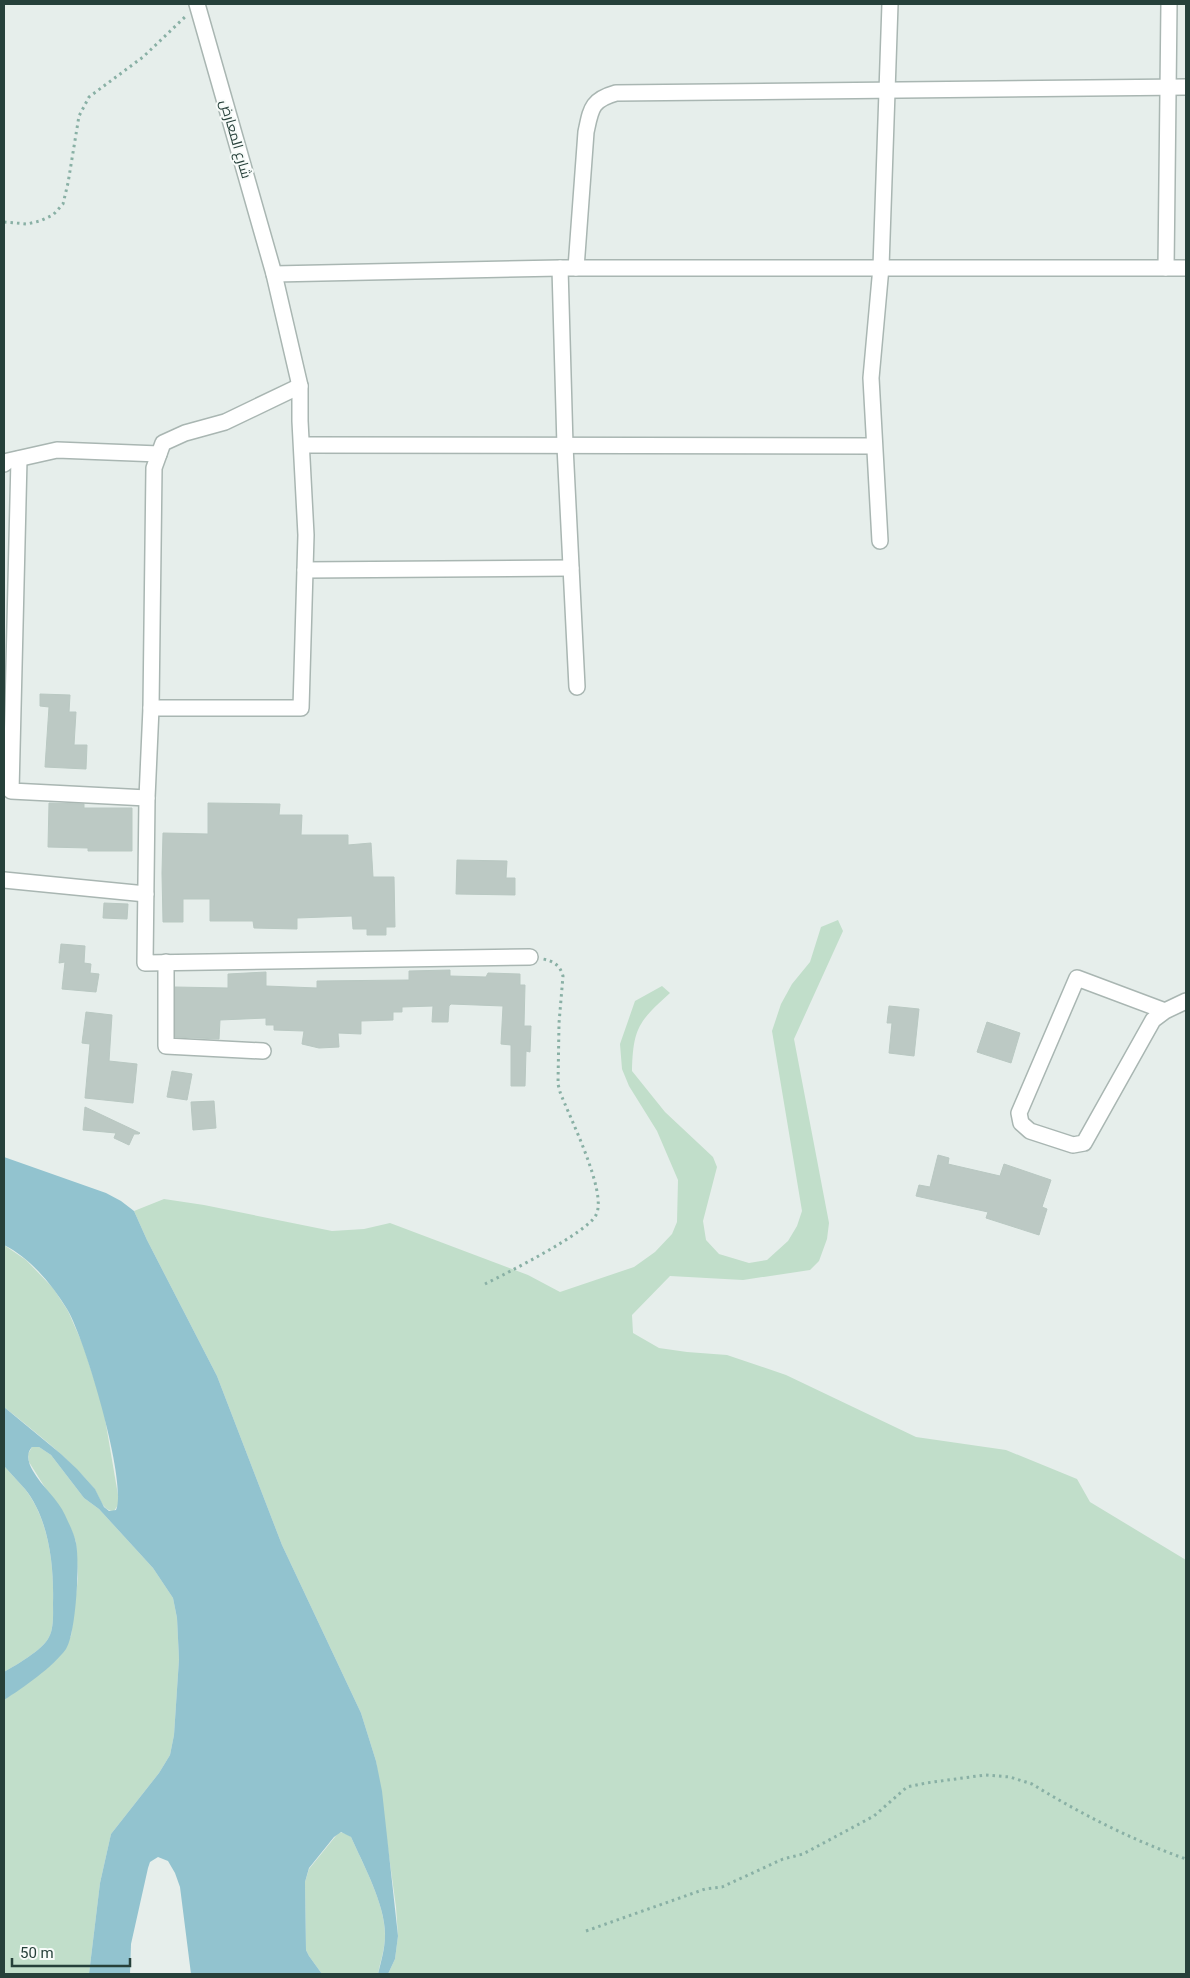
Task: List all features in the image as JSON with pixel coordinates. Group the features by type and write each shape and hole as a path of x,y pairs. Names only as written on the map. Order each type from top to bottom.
{"street":[{"name":"شارع المعارض","path":"151,708 302,708 306,535 300,386 274,274 197,4"},
{"path":"880,541 871,378 881,267 890,4"},
{"path":"1166,268 1170,4"},
{"path":"576,268 586,132 591,111 601,97 616,93 1186,87"},
{"path":"274,274 560,268 1186,268"},
{"path":"560,268 565,446 578,687"},
{"path":"300,386 225,422 185,433 163,443 154,468 145,962 530,957"},
{"path":"303,445 874,446"},
{"path":"4,464 8,461 57,450 159,454"},
{"path":"19,459 12,791 147,798"},
{"path":"305,570 572,568"},
{"path":"4,880 146,894"},
{"path":"166,962 166,1046 263,1051"},
{"path":"1165,1011 1077,978 1019,1114 1021,1123 1030,1131 1073,1145 1084,1143 1153,1020 1165,1011 1186,1001"}],"path":[{"path":"4,222 28,224 40,221 53,215 63,204 78,116 90,97 144,57 197,4"},
{"path":"485,1284 572,1236 589,1224 596,1216 599,1204 594,1177 558,1084 561,969 548,960 530,957"},
{"path":"586,1931 705,1889 722,1887 783,1859 803,1854 874,1816 907,1787 972,1776 999,1776 1022,1780 1097,1822 1131,1838 1186,1858"}],"green space":[{"path":"838,920 843,931 794,1039 829,1223 827,1239 819,1261 810,1270 743,1280 670,1276 632,1315 633,1333 659,1348 727,1355 786,1375 916,1437 1006,1450 1077,1479 1090,1502 1186,1560 1186,1974 388,1974 395,1959 398,1936 396,1907 376,1761 361,1713 282,1545 217,1376 134,1211 164,1199 204,1205 332,1231 364,1229 390,1223 528,1275 560,1292 634,1267 655,1252 672,1234 677,1222 678,1180 657,1131 629,1086 622,1069 620,1044 635,1001 662,986 670,993 651,1011 640,1026 634,1045 632,1071 665,1112 713,1157 717,1167 703,1221 706,1240 719,1254 749,1263 767,1260 788,1241 797,1226 802,1211 772,1031 781,1004 792,984 810,962 821,927"},
{"path":"4,1245 26,1260 53,1288 68,1311 83,1345 103,1407 118,1495 118,1505 114,1511 103,1506 93,1487 72,1465 4,1407"},
{"path":"32,1447 39,1447 51,1455 84,1498 99,1509 153,1568 173,1598 177,1618 179,1659 174,1735 170,1755 159,1773 111,1834 100,1883 89,1974 4,1974 4,1700 53,1663 71,1636 78,1578 76,1542 71,1529 29,1462 28,1454"},
{"path":"4,1466 33,1501 45,1529 51,1558 53,1620 52,1629 46,1642 29,1657 4,1672"},
{"path":"339,1832 351,1837 373,1885 382,1912 385,1941 378,1974 322,1974 306,1950 305,1882 309,1869"}],"water":[{"path":"4,1157 106,1193 134,1211 217,1376 282,1545 361,1713 376,1761 382,1791 398,1936 395,1959 388,1974 378,1974 384,1950 385,1936 382,1912 378,1899 351,1837 341,1832 334,1837 309,1868 305,1882 306,1950 322,1974 191,1974 180,1887 168,1861 158,1857 150,1862 148,1868 131,1944 130,1974 89,1974 100,1883 111,1834 159,1773 170,1755 174,1735 179,1659 177,1618 173,1598 153,1568 99,1509 84,1498 51,1455 39,1447 32,1447 28,1456 29,1462 37,1477 62,1509 75,1539 78,1565 75,1614 66,1649 37,1677 4,1700 4,1672 29,1657 49,1637 53,1620 53,1588 51,1558 40,1514 25,1489 4,1466 4,1407 77,1469 95,1489 104,1507 109,1511 116,1510 118,1495 116,1471 102,1410 84,1348 74,1324 67,1309 40,1272 14,1250 4,1245"}],"building":[{"path":"40,694 70,695 69,712 76,712 74,745 87,745 86,769 45,767 49,707 40,706"},
{"path":"49,803 84,804 84,808 132,808 132,851 88,851 88,848 48,847"},
{"path":"208,803 280,804 279,815 302,815 301,835 348,835 348,845 371,843 373,877 394,877 395,927 386,927 386,935 367,935 367,929 353,929 352,916 297,918 297,929 254,928 253,921 210,921 210,899 183,899 183,922 163,922 163,833 208,834"},
{"path":"457,860 507,861 506,878 515,878 515,895 456,894"},
{"path":"104,903 128,904 127,919 103,918"},
{"path":"61,944 85,946 84,963 91,964 90,973 99,974 96,992 62,989 65,962 59,963"},
{"path":"450,970 450,976 486,977 488,973 520,974 520,985 525,985 524,1026 531,1026 530,1052 526,1051 525,1086 511,1086 511,1045 501,1044 503,1006 451,1004 449,1006 448,1022 432,1022 433,1006 402,1007 402,1012 393,1012 393,1020 361,1021 361,1034 338,1033 339,1047 319,1048 302,1044 304,1031 274,1030 274,1025 266,1025 266,1018 220,1020 219,1039 175,1037 175,987 228,988 228,974 266,972 266,986 317,988 317,981 409,980 409,971"},
{"path":"889,1006 919,1009 914,1056 889,1053 892,1023 887,1023"},
{"path":"86,1012 112,1015 109,1061 137,1064 133,1103 85,1098 90,1044 82,1043"},
{"path":"987,1022 1020,1033 1011,1063 977,1052"},
{"path":"172,1071 192,1074 187,1100 167,1097"},
{"path":"214,1101 216,1128 193,1130 191,1102"},
{"path":"85,1107 140,1133 134,1134 129,1145 114,1138 116,1133 83,1130"},
{"path":"938,1155 949,1158 948,1164 1000,1176 1004,1164 1051,1180 1042,1207 1047,1209 1039,1235 986,1218 988,1212 916,1196 919,1185 930,1187"}]}
